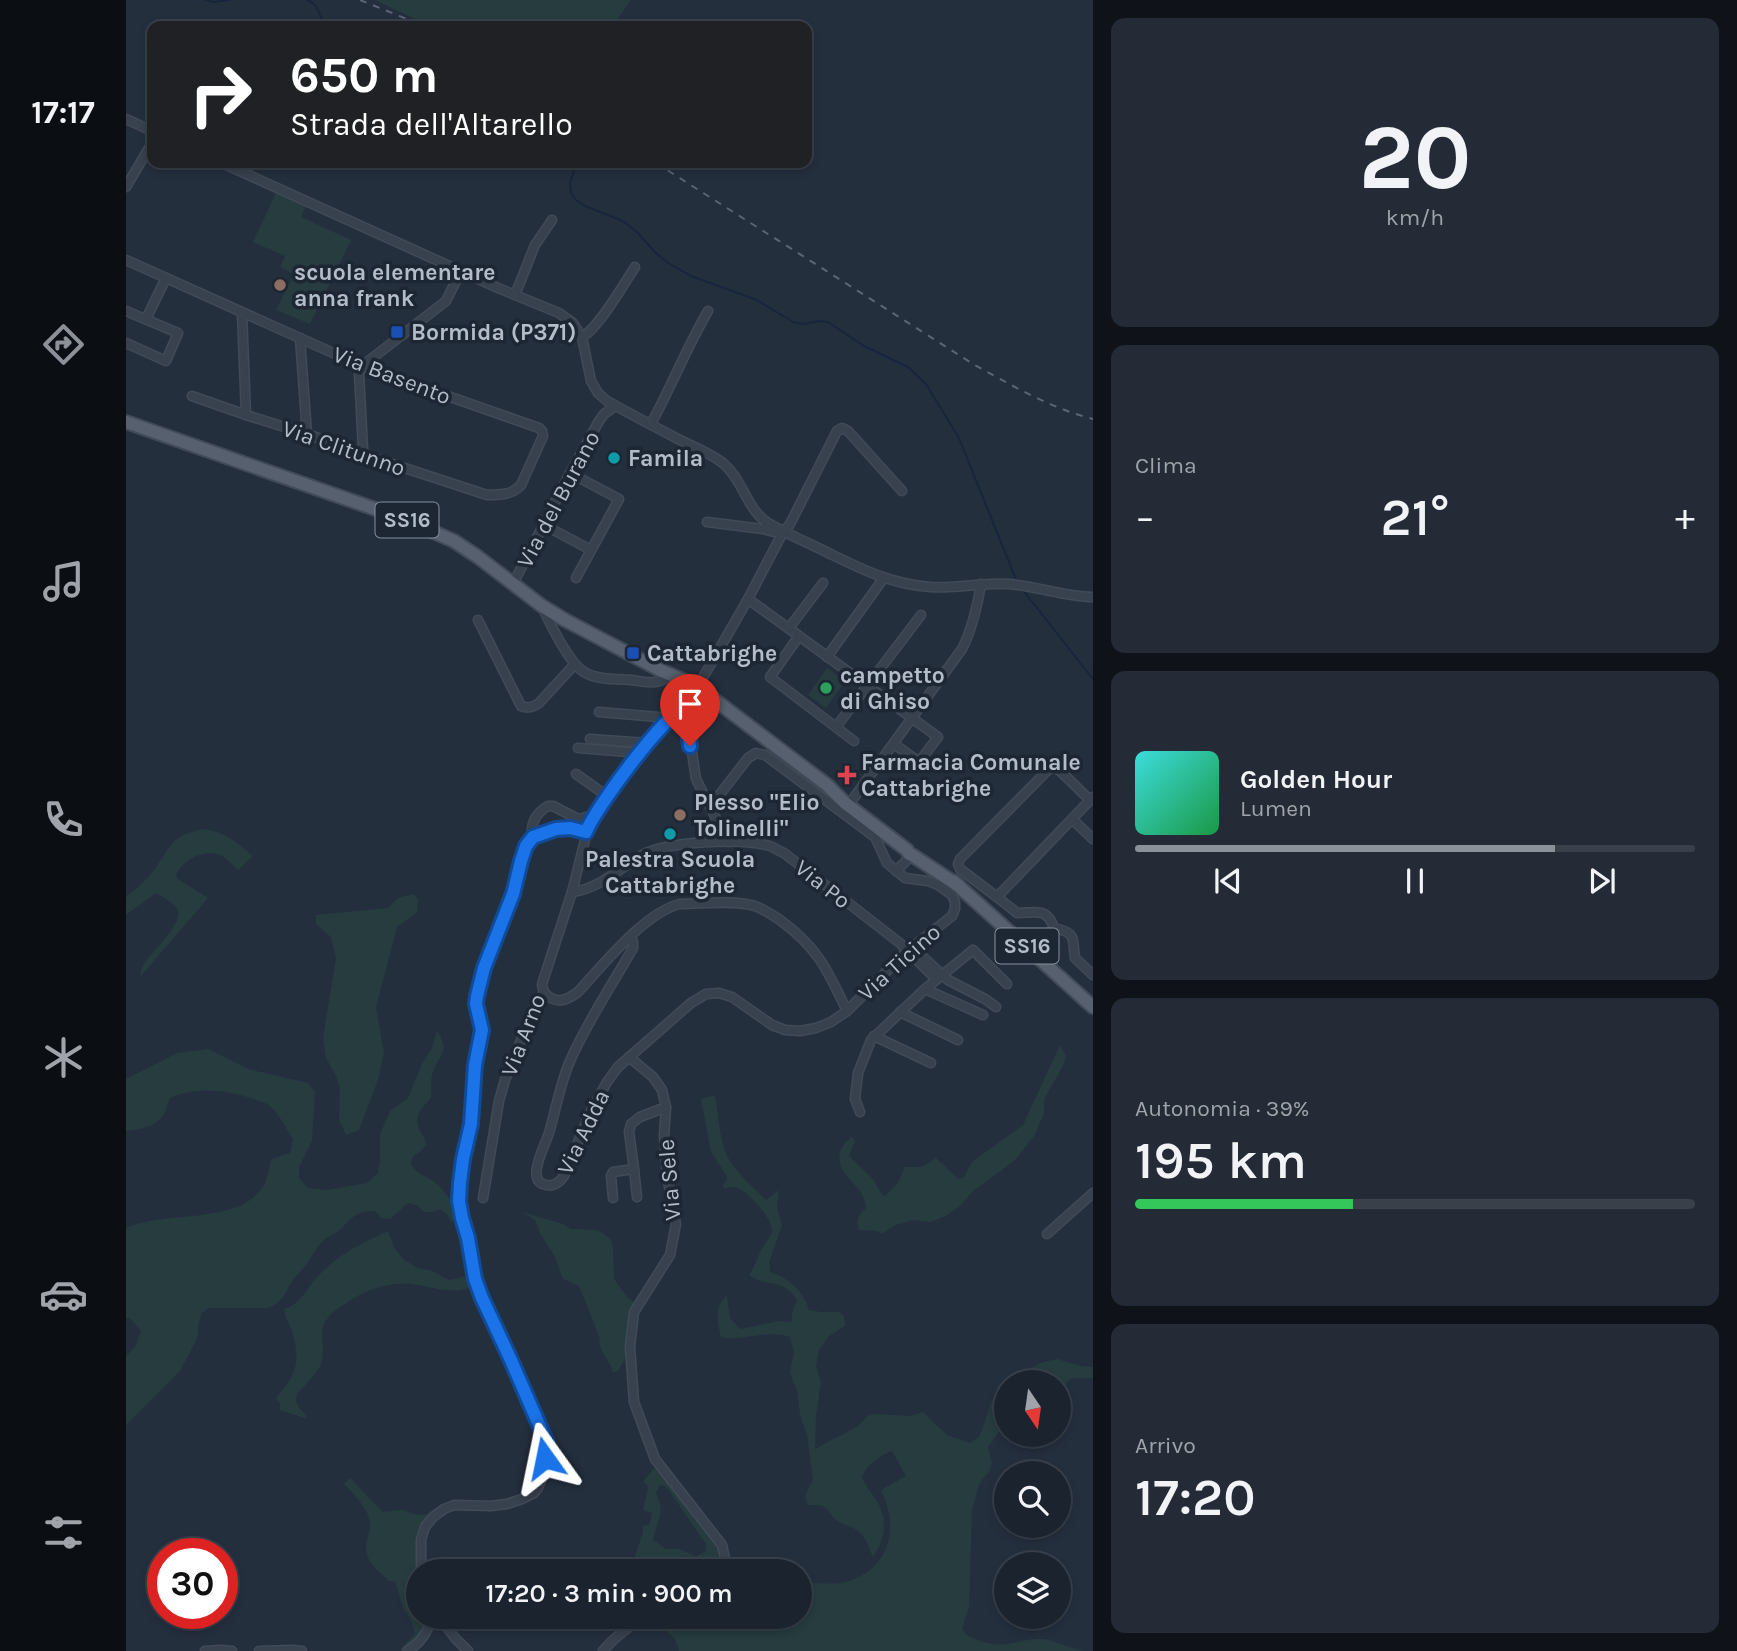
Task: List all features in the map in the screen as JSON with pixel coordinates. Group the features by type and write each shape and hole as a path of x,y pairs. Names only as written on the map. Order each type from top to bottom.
{"main road":[{"name":"SS16","path":"126,422 422,527 463,547 542,606 665,674 671,674 693,689 707,693 849,799 910,853 959,886 1093,1007"}],"street":[{"path":"126,119 147,129"},
{"path":"126,187 147,152"},
{"path":"233,168 559,313 573,323 582,337 591,381 598,393 611,404 718,459 727,466 758,514 783,533 883,579 932,587 1014,584 1067,596 1093,597"},
{"path":"515,295 535,245 552,220"},
{"name":"Via Basento","path":"126,260 362,366 540,429 543,438 521,485 512,492 497,495"},
{"path":"582,337 588,334 598,321 635,267"},
{"path":"362,454 359,373 362,366 446,301 461,271"},
{"path":"146,320 166,278"},
{"path":"126,311 178,333 166,361 126,343"},
{"path":"651,424 708,311"},
{"path":"242,313 246,415"},
{"path":"300,338 307,434"},
{"name":"Via Clitunno","path":"192,396 487,495 497,495"},
{"name":"Via del Burano","path":"513,584 570,473 611,404"},
{"path":"728,842 696,779 686,706 693,689 701,681 748,599 837,431 848,431 902,491"},
{"path":"570,473 619,499 576,578"},
{"path":"707,522 783,533"},
{"path":"544,526 591,550"},
{"path":"827,657 883,579"},
{"path":"789,628 823,583"},
{"path":"849,799 864,785 965,643 981,584"},
{"path":"748,599 938,737 919,762 894,744"},
{"path":"542,606 552,628 575,664 584,673 595,677 655,683 665,674"},
{"path":"836,727 921,615"},
{"path":"478,620 521,706 532,708 539,703 575,664"},
{"path":"799,636 770,677 854,741"},
{"name":"Via Arno","path":"483,1198 499,1101 535,1006 544,992 543,981 572,892 586,832 607,796 647,743 670,718 686,706"},
{"path":"599,712 670,718"},
{"path":"590,739 647,743"},
{"path":"578,748 641,753"},
{"path":"710,807 748,758 756,753 765,755 875,837 887,863 896,871 910,853"},
{"path":"997,897 1092,798 1059,770 1049,769 958,864 960,869 1017,913 1041,912 1048,916 1054,928"},
{"path":"576,774 607,796"},
{"path":"533,837 532,827 537,816 548,806 578,819 594,815"},
{"path":"1072,819 1093,839"},
{"path":"421,1559 421,1540 425,1527 433,1517 454,1505 507,1504 534,1493 542,1478 547,1443 475,1279 459,1201 463,1159 471,1124 475,1065 482,1030 476,1004 484,968 513,894 526,846 533,837 556,829 570,828 586,832"},
{"name":"Via Po","path":"572,892 590,889 645,853 675,845 728,842 771,846 784,853 910,949 939,977 996,1007"},
{"name":"Via Ticino","path":"847,1011 910,949 952,915 955,909 952,895 937,884 905,878 896,871"},
{"path":"544,992 552,999 564,1001 578,992 631,937 671,906 740,903 764,909 794,930 812,948 826,967 847,1011"},
{"path":"1033,951 1054,928"},
{"path":"1054,928 1065,930 1072,935 1075,958 1093,975"},
{"name":"Via Adda","path":"631,937 633,948 579,1042 564,1078 536,1167 536,1177 541,1183 558,1183 565,1176 590,1113 618,1067 691,1003 706,994 719,993 732,997 772,1025 785,1030 816,1028 847,1011"},
{"path":"860,1112 855,1099 858,1073 870,1040 925,989 973,950 1007,984"},
{"path":"925,989 983,1015"},
{"path":"900,1012 958,1040"},
{"path":"874,1036 931,1063"},
{"name":"Via Sele","path":"629,1057 653,1077 662,1090 666,1107 664,1136 667,1176 676,1224 670,1255 634,1312 630,1347 634,1402 655,1459 722,1545 724,1559"},
{"path":"638,1198 629,1132 631,1124 640,1117 666,1107"},
{"path":"614,1198 611,1176 613,1172 634,1169"},
{"path":"1047,1234 1093,1193"},
{"path":"407,1651 417,1645 429,1629"},
{"path":"446,1629 468,1651"},
{"path":"603,1651 625,1629"},
{"path":"205,1651 232,1651"},
{"path":"259,1651 302,1651"}],"green space":[{"path":"375,0 631,0 616,21 419,21"},
{"path":"276,193 306,206 301,217 351,240 310,324 276,310 294,274 280,267 285,256 253,242"},
{"name":"campetto di Ghiso","path":"827,668 845,681 826,708 808,695"},
{"path":"203,829 224,835 253,856 238,870 223,856 207,853 194,857 183,865 176,875 178,879 208,898 140,977 146,961 175,923 178,911 156,893 126,915 126,897 151,874 173,843 184,835"},
{"path":"413,894 418,900 417,912 397,927 376,1007 384,1053 378,1080 359,1130 346,1135 339,1120 340,1089 326,1058 323,1038 336,958 331,937 316,924 316,915 388,908 398,898"},
{"path":"437,1030 443,1050 432,1076 431,1098 417,1120 426,1145 413,1156 411,1164 442,1189 459,1219 451,1222 441,1209 424,1212 409,1203 390,1219 381,1218 375,1211 356,1215 340,1230 322,1241 283,1297 273,1306 209,1308 202,1313 197,1339 180,1371 126,1425 126,1356 135,1347 141,1331 130,1318 126,1318 126,1228 160,1219 220,1212 238,1206 253,1198 264,1185 271,1159 290,1153 293,1139 267,1104 221,1091 190,1092 170,1098 164,1114 156,1122 147,1127 126,1131 126,1079 177,1053 208,1049 248,1069 308,1083 315,1092 312,1141 299,1167 299,1178 308,1188 327,1190 367,1183 378,1173 380,1134 390,1111 408,1098 432,1048"},
{"path":"1060,1045 1066,1055 1064,1064 1044,1099 1044,1114 1034,1136 1015,1160 972,1192 946,1216 930,1222 913,1220 896,1225 881,1234 877,1231 859,1230 858,1218 866,1208 865,1200 845,1173 839,1158 847,1141 852,1137 855,1141 849,1156 874,1180 885,1196 898,1183 905,1167 922,1167 936,1158 958,1179 964,1177 972,1162 1023,1125"},
{"path":"715,1095 722,1140 732,1164 744,1178 766,1200 779,1190 777,1208 782,1225 769,1263 770,1272 794,1286 803,1296 809,1310 839,1312 844,1316 845,1326 829,1336 819,1350 816,1366 821,1382 815,1450 858,1426 867,1416 875,1414 910,1416 923,1412 947,1435 970,1443 979,1437 994,1397 994,1439 988,1447 992,1464 979,1485 972,1510 969,1608 962,1628 968,1636 988,1643 1004,1644 1043,1639 1085,1651 679,1651 674,1639 660,1629 812,1629 812,1582 843,1583 863,1575 874,1566 888,1544 890,1531 887,1504 881,1491 906,1476 892,1451 866,1469 862,1478 878,1503 884,1524 880,1544 873,1557 859,1532 839,1522 825,1507 808,1505 805,1496 813,1480 807,1435 790,1372 794,1353 790,1337 773,1334 721,1337 718,1321 718,1310 727,1296 730,1318 740,1329 779,1321 791,1322 797,1301 787,1289 749,1275 770,1236 771,1226 764,1213 746,1193 735,1187 724,1188 727,1176 711,1152 701,1099"},
{"path":"522,1212 563,1224 571,1229 597,1230 611,1240 614,1278 628,1298 635,1303 628,1335 627,1356 617,1372 613,1372 601,1349 599,1336 579,1286 563,1279 554,1255 535,1220"},
{"path":"388,1231 394,1247 404,1260 449,1280 470,1275 474,1285 460,1290 443,1290 411,1284 393,1284 368,1291 353,1299 324,1323 321,1364 296,1398 305,1418 280,1410 276,1398 289,1382 296,1359 295,1342 284,1309 299,1299 319,1275 342,1255"},
{"path":"1057,1359 1093,1367 1093,1378 1071,1379 1071,1370 1028,1370 1040,1363"},
{"path":"654,1468 664,1477 718,1548 717,1559 634,1559 643,1526 649,1525 652,1513 643,1510 647,1485 643,1482","holes":["663,1485 668,1489 706,1544 706,1551 695,1556 679,1549 666,1549 653,1540 660,1517 656,1493 659,1486"]},
{"path":"350,1478 383,1512 403,1510 417,1515 430,1514 420,1533 419,1559 406,1559 406,1613 395,1581 389,1581 376,1569 367,1555 370,1521 362,1504 344,1484"},
{"path":"414,1629 422,1629 412,1643 403,1646 415,1634"}],"waterway":[{"path":"205,0 230,0"},
{"path":"307,0 315,5 323,21"},
{"path":"575,168 570,182 571,193 576,200 623,221 668,263 691,276 757,300 793,322 828,322 864,346 908,367 926,384 959,438 1017,582"},
{"path":"1022,589 1093,679"}],"railway":[{"path":"360,0 412,21"},
{"path":"664,168 973,364 1046,402 1093,419"}],"place":[{"name":"scuola elementare anna frank","path":"280,285"},
{"name":"Bormida (P371)","path":"397,332"},
{"name":"Famila","path":"614,458"},
{"name":"Cattabrighe","path":"633,653"},
{"name":"campetto di Ghiso","path":"826,688"},
{"name":"Farmacia Comunale Cattabrighe","path":"847,775"},
{"name":"Plesso \"Elio Tolinelli\"","path":"680,815"},
{"name":"Palestra Scuola Cattabrighe","path":"670,834"}],"route":[{"path":"545,1458 547,1443 475,1279 459,1201 463,1159 471,1124 475,1065 482,1030 476,1004 477,996 484,968 510,905 526,846 533,837 556,829 570,828 586,832 594,815 647,743 670,718 685,707 690,746"}]}
